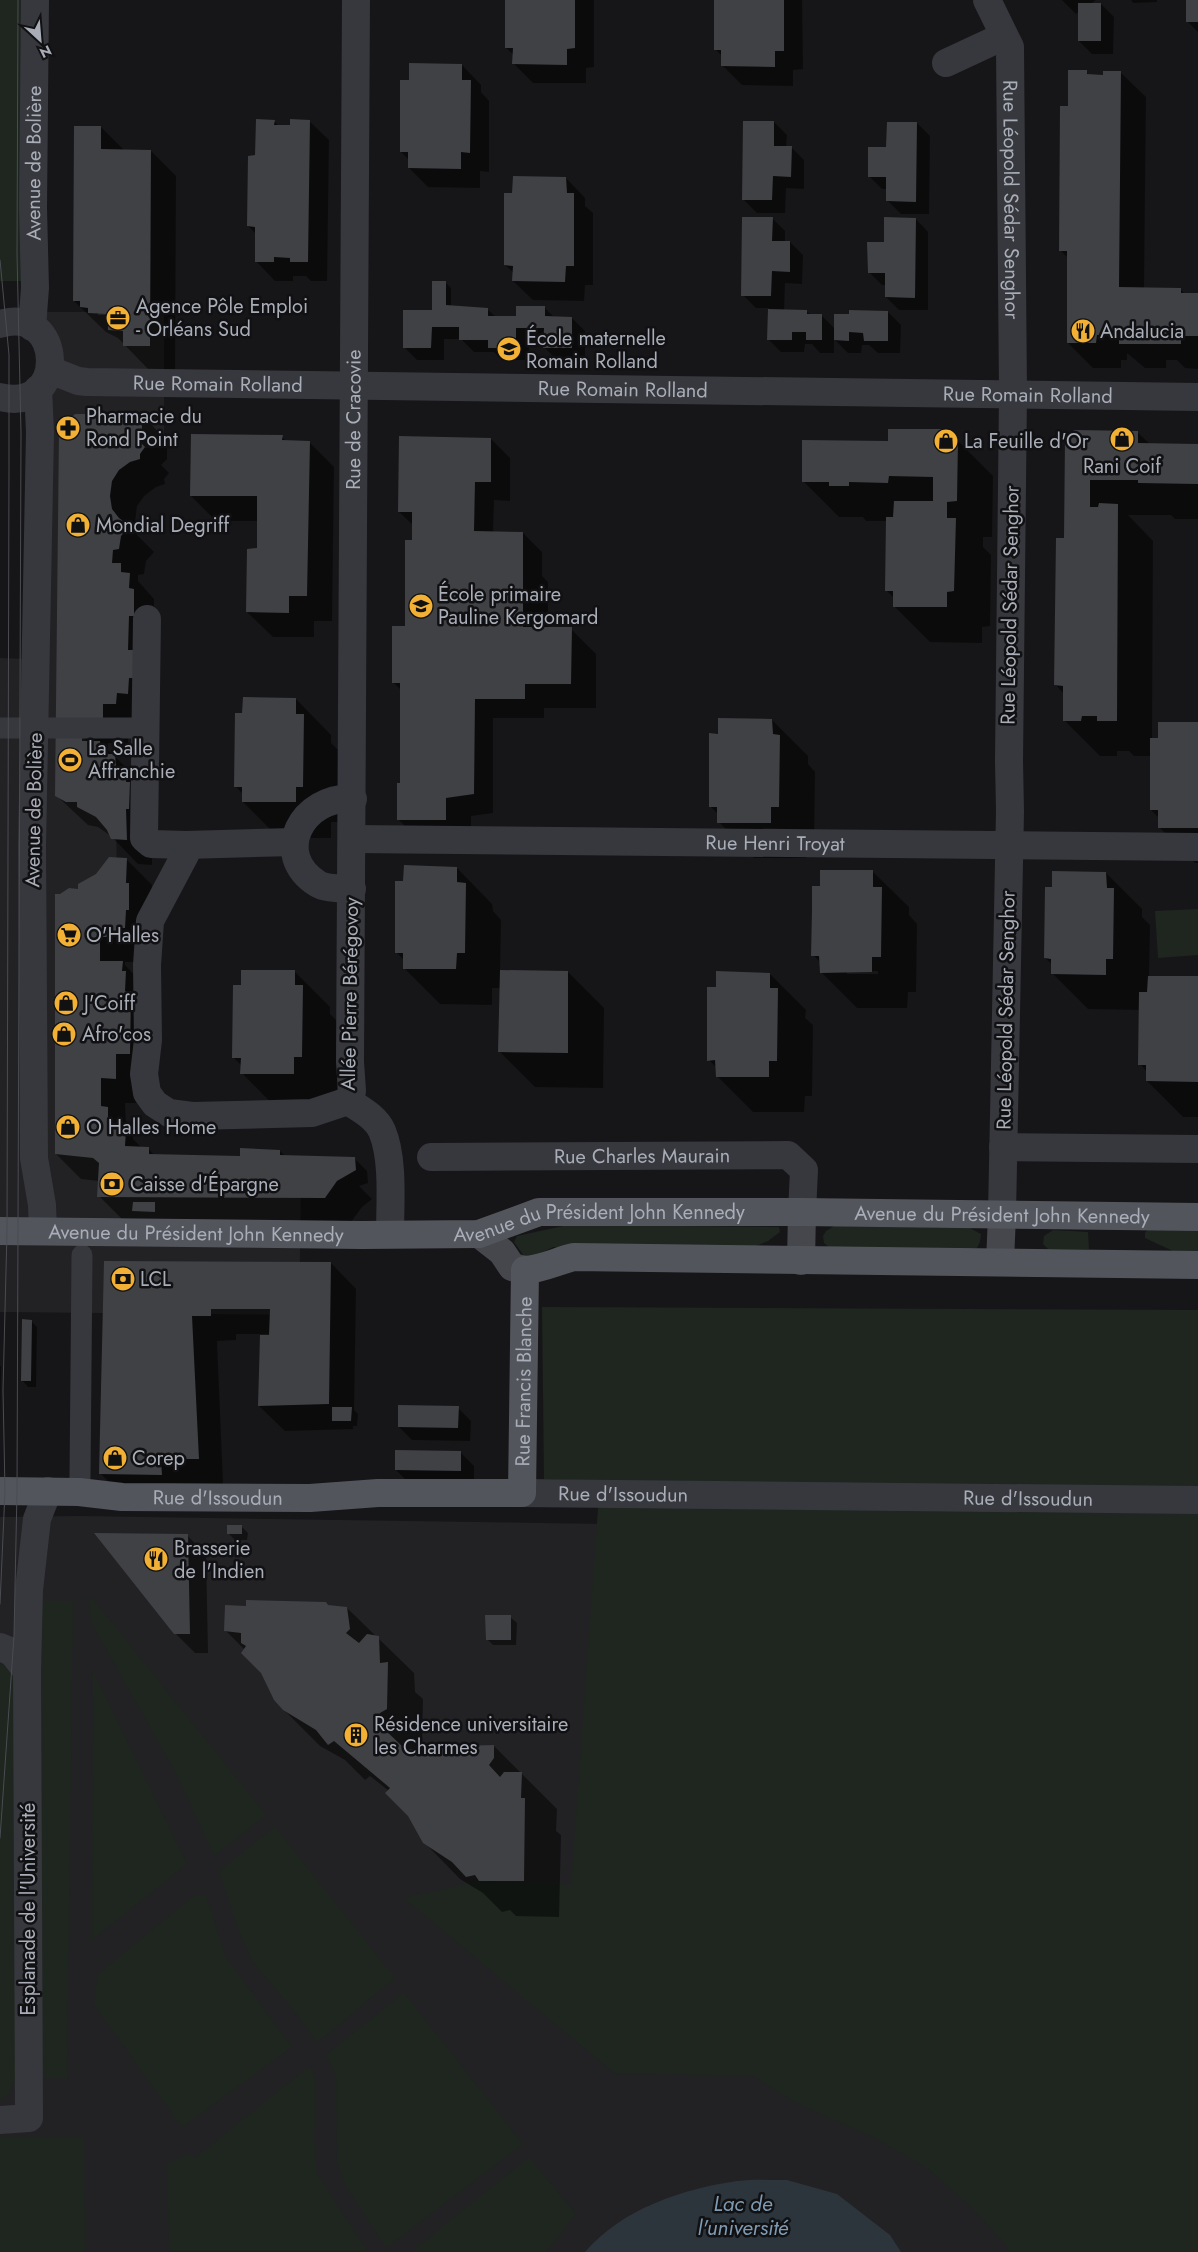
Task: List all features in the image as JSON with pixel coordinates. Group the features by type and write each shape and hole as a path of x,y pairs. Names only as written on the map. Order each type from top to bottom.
{"main road":[{"name":"Avenue du Président John Kennedy","path":"0,1231 111,1234 479,1234 539,1212 802,1212 1198,1218"},
{"path":"801,1261 802,1212"},
{"path":"1000,1262 1002,1215"},
{"path":"479,1234 502,1252 512,1267 525,1270"},
{"name":"Avenue du Président John Kennedy","path":"525,1270 540,1269 554,1262 574,1257 1198,1265"},
{"name":"Rue Francis Blanche","path":"522,1493 525,1270"},
{"name":"Rue d'Issoudun","path":"0,1491 122,1497 310,1498 378,1493 522,1493"}],"street":[{"name":"Avenue de Bolière","path":"35,0 33,208 35,288 32,326 42,334 48,345 51,357 44,379 40,432 32,856 34,1158 42,1205 43,1231"},
{"name":"Rue de Cracovie","path":"353,839 352,386 356,0"},
{"name":"Rue Léopold Sédar Senghor","path":"987,0 1010,48 1013,393 1010,845 1002,1215"},
{"path":"946,63 1004,36"},
{"path":"0,324 19,322 32,326"},
{"path":"0,397 9,399 21,398 44,379"},
{"name":"Rue Romain Rolland","path":"44,379 87,382 913,394 1013,393 1198,397"},
{"path":"147,619 144,838 151,844 186,845 294,842"},
{"path":"0,728 145,728"},
{"path":"352,889 319,885 304,871 296,857 294,842 300,825 310,812 324,803 341,798 353,799"},
{"name":"Rue Henri Troyat","path":"353,839 1198,847"},
{"name":"Allée Pierre Bérégovoy","path":"186,845 185,855 150,921 147,965 148,1040 144,1074 147,1093 155,1104 169,1112 192,1116 312,1113 348,1101 352,1091 350,1062 353,839"},
{"path":"348,1101 370,1116 382,1130 388,1156 390,1234"},
{"path":"1003,1147 1198,1149"},
{"name":"Rue Charles Maurain","path":"431,1157 788,1155 804,1170 802,1212"},
{"path":"80,1478 82,1254"},
{"name":"Esplanade de l'Université","path":"0,2120 29,2118 29,1590 37,1519 48,1492"},
{"name":"Rue d'Issoudun","path":"522,1493 1198,1500"},
{"path":"0,1647 12,1652 28,1671"}],"shaded area":[{"path":"0,0 24,0 27,281 0,281"},
{"path":"43,312 164,312 164,448 108,448 91,468 85,786 116,824 117,874 85,910 86,1118 138,1190 301,1189 299,1315 0,1312 0,658 26,659"},
{"path":"1198,909 1198,955 1158,958 1155,911"},
{"path":"568,1225 779,1227 780,1232 768,1241 754,1247 553,1247 527,1260 514,1242 517,1236"},
{"path":"834,1226 968,1227 981,1234 977,1248 968,1250 832,1250 824,1243 823,1236 826,1231"},
{"path":"1148,1229 1198,1230 1198,1251 1173,1251 1145,1238 1145,1233"},
{"path":"1053,1230 1088,1232 1089,1249 1048,1249 1043,1244 1044,1236"},
{"path":"542,1307 1198,1310 1198,2252 1009,2252 1007,2246 972,2208 927,2168 875,2138 796,2103 754,2076 614,2073 404,1898 479,1881 571,1885 600,1481 544,1479"},
{"path":"80,1516 1198,1533 1198,2252 0,2252 0,1517"},
{"path":"89,1594 266,1815 214,1856 178,1777 91,1622"},
{"path":"36,1601 73,1601 67,2078 29,2078"},
{"path":"0,1663 14,1672 15,2079 9,2094 0,2100"},
{"path":"93,1671 187,1864 92,1940"},
{"path":"275,1827 395,1978 317,2043 298,2016 253,1962 240,1934 219,1871"},
{"path":"206,1895 226,1958 292,2047 182,2127 94,2005 98,1974 194,1896"},
{"path":"404,1993 523,2144 386,2248 345,2184 337,2163 336,2075 326,2055"},
{"path":"310,2066 316,2082 314,2141 317,2174 368,2252 169,2251 167,2164 185,2155 196,2157"},
{"path":"0,2138 84,2138 85,2252 0,2252"},
{"path":"529,2157 576,2214 546,2252 411,2252"}],"water":[{"name":"Lac de l'université","path":"787,2180 837,2194 890,2235 901,2252 585,2252 617,2224 654,2203 695,2189 737,2181"}],"building":[{"path":"505,0 575,0 575,48 567,49 567,65 512,64 513,48 505,48"},
{"path":"714,0 784,0 784,51 775,51 775,67 721,66 721,50 714,50"},
{"path":"1186,0 1198,0 1198,22 1186,22"},
{"path":"1078,3 1101,3 1101,41 1078,41"},
{"path":"409,63 462,64 462,80 471,80 470,153 461,152 461,169 408,168 408,152 400,152 400,80 409,80"},
{"path":"1068,70 1087,70 1087,74 1103,75 1103,71 1121,71 1119,287 1181,288 1181,293 1198,293 1198,336 1181,336 1181,344 1119,344 1119,335 1097,335 1096,343 1067,343 1067,251 1059,251 1060,106 1068,106"},
{"path":"256,119 275,120 274,125 290,125 290,119 310,120 308,262 290,262 290,258 274,257 274,262 255,262 255,227 247,226 248,156 255,155"},
{"path":"743,121 774,121 774,146 792,146 791,177 773,176 772,200 742,200"},
{"path":"887,122 917,122 916,202 886,201 886,177 868,177 868,147 886,147"},
{"path":"74,126 101,126 101,149 151,150 150,346 123,346 123,331 108,330 108,314 88,313 88,308 80,307 80,301 73,301"},
{"path":"513,176 566,177 567,193 574,193 574,266 566,266 565,282 512,281 513,266 504,265 504,193 512,193"},
{"path":"742,217 773,217 772,241 790,241 790,272 772,271 771,296 741,296"},
{"path":"884,217 916,218 915,298 885,297 885,273 868,273 867,242 884,242"},
{"path":"432,281 446,281 446,305 488,308 488,316 516,316 516,306 545,306 545,316 572,317 572,348 543,348 544,328 516,328 516,348 488,348 488,340 459,340 459,327 432,327 431,348 403,348 403,310 432,310"},
{"path":"768,309 807,310 807,314 822,314 822,340 806,340 806,332 792,332 792,340 767,340"},
{"path":"849,310 888,311 888,341 864,341 863,333 849,332 849,341 834,340 834,314 849,314"},
{"path":"75,414 142,414 142,433 137,439 145,447 140,454 140,459 130,462 119,470 112,481 110,496 112,509 119,518 130,526 121,536 119,549 113,550 112,563 121,563 121,572 130,573 129,588 134,589 134,616 129,616 128,650 133,650 133,678 129,678 128,694 117,693 116,704 103,704 103,719 83,719 82,741 100,741 101,754 115,754 116,766 127,766 126,782 130,782 129,809 126,809 127,840 111,839 107,830 96,817 77,807 77,802 66,802 55,796 59,431"},
{"path":"888,429 948,429 958,439 957,501 947,502 947,518 956,518 954,591 947,592 947,607 893,607 893,591 885,591 886,517 893,517 894,501 933,501 933,477 889,476 888,483 849,482 849,486 829,486 829,482 802,482 802,440 888,441"},
{"path":"1074,430 1138,431 1138,443 1198,444 1198,484 1138,483 1138,480 1090,480 1090,507 1098,507 1099,503 1118,504 1117,721 1097,721 1097,716 1082,716 1081,721 1063,721 1063,686 1054,685 1056,538 1064,538 1065,439"},
{"path":"191,434 283,435 282,440 310,441 307,596 289,596 289,613 246,612 247,549 257,548 257,496 190,496"},
{"path":"399,436 491,438 491,482 475,482 474,531 523,532 523,627 572,627 571,684 525,684 525,699 475,699 474,794 446,798 446,820 397,820 397,783 400,783 400,683 392,683 392,626 405,626 405,540 412,540 412,512 398,512"},
{"path":"243,697 296,698 296,714 304,714 303,787 296,787 296,802 242,802 242,787 234,787 235,713 242,713"},
{"path":"718,718 772,719 773,734 780,735 779,807 771,807 771,823 717,823 717,807 709,807 709,733 718,734"},
{"path":"1158,722 1198,722 1198,828 1158,828 1158,810 1150,810 1150,738 1158,738"},
{"path":"109,857 127,858 126,883 129,883 129,910 126,910 125,928 122,928 121,937 100,937 100,961 123,961 122,971 126,971 125,991 131,991 130,1054 116,1054 116,1079 101,1078 101,1106 108,1107 108,1129 126,1130 125,1146 149,1147 149,1154 240,1156 240,1148 280,1150 280,1155 355,1157 356,1170 337,1181 325,1198 97,1197 99,1163 93,1158 55,1154 55,894 60,894 69,888 78,889 78,884 96,874"},
{"path":"404,865 457,867 457,882 466,883 465,953 457,953 456,969 403,969 403,953 395,953 395,881 403,881"},
{"path":"820,870 873,870 873,887 882,887 881,957 872,957 872,972 820,973 819,956 811,956 812,886 820,886"},
{"path":"1052,871 1106,872 1107,888 1114,888 1113,959 1106,959 1106,975 1051,974 1051,959 1044,958 1045,887 1052,887"},
{"path":"241,970 295,970 295,985 303,985 302,1057 294,1057 294,1074 240,1074 241,1058 232,1058 233,985 241,985"},
{"path":"500,970 568,971 568,1053 498,1052"},
{"path":"716,971 770,973 770,988 778,988 777,1061 769,1061 769,1077 716,1077 715,1060 707,1061 707,987 716,987"},
{"path":"1148,976 1198,976 1198,1082 1146,1081 1146,1065 1138,1065 1139,992 1147,992"},
{"path":"133,1202 155,1202 155,1212 132,1211"},
{"path":"104,1261 331,1262 329,1404 258,1406 260,1335 269,1335 270,1309 211,1309 211,1316 192,1316 199,1459 161,1459 162,1475 99,1474"},
{"path":"22,1319 32,1320 31,1381 21,1381"},
{"path":"398,1405 459,1406 458,1428 398,1427"},
{"path":"332,1407 352,1407 351,1421 332,1421"},
{"path":"395,1450 461,1451 461,1471 395,1470"},
{"path":"227,1525 242,1525 242,1534 227,1534"},
{"path":"94,1533 188,1534 190,1634 174,1634"},
{"name":"Résidence universitaire les Charmes","path":"246,1600 326,1602 328,1605 347,1607 350,1629 346,1633 359,1643 367,1634 379,1636 380,1663 388,1662 387,1709 380,1713 381,1726 405,1749 418,1750 420,1743 457,1744 457,1746 494,1745 494,1758 489,1765 500,1777 504,1772 522,1772 521,1798 525,1798 524,1881 479,1881 475,1875 466,1877 452,1862 423,1843 408,1816 385,1793 390,1788 334,1741 328,1745 316,1730 283,1710 274,1700 261,1673 241,1653 246,1646 241,1643 241,1633 224,1631 225,1605 246,1606"},
{"path":"485,1615 511,1615 511,1640 486,1640"}],"tram line":[{"path":"0,1838 14,1636 17,1491 21,433 17,254 18,0"},
{"path":"0,260 9,355 7,1231 3,1390 5,1491 0,1604"}],"place":[{"name":"Agence Pôle Emploi - Orléans Sud","path":"118,318"},
{"name":"Andalucia","path":"1083,331"},
{"name":"École maternelle Romain Rolland","path":"509,349"},
{"name":"Pharmacie du Rond Point","path":"68,428"},
{"name":"Rani Coif","path":"1122,439"},
{"name":"La Feuille d'Or","path":"946,441"},
{"name":"Mondial Degriff","path":"78,525"},
{"name":"École primaire Pauline Kergomard","path":"421,606"},
{"name":"La Salle Affranchie","path":"70,760"},
{"name":"O'Halles","path":"69,935"},
{"name":"J'Coiff","path":"66,1003"},
{"name":"Afro'cos","path":"64,1034"},
{"name":"O Halles Home","path":"68,1127"},
{"name":"Caisse d'Épargne","path":"112,1184"},
{"name":"LCL","path":"123,1279"},
{"name":"Corep","path":"115,1458"},
{"name":"Brasserie de l'Indien","path":"156,1559"},
{"name":"Résidence universitaire les Charmes","path":"356,1735"}]}
